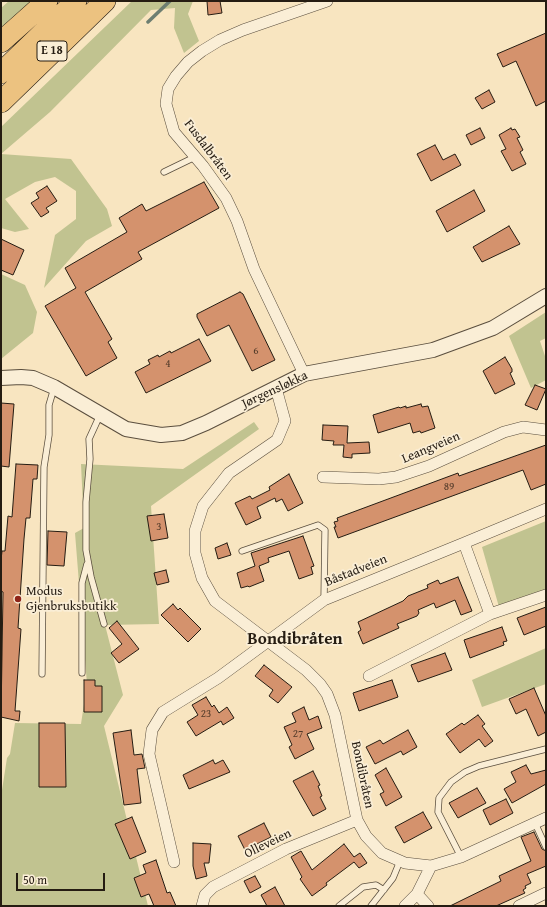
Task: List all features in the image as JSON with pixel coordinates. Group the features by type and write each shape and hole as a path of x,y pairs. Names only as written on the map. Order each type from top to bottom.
{"highway":[{"path":"1,42 47,1"},
{"name":"E 18","path":"1,74 76,1"},
{"name":"E 18","path":"1,102 105,1"}],"street":[{"name":"Fusdalbråten","path":"304,374 254,269 237,221 226,198 218,184 174,132 166,104 168,89 176,76 188,62 220,40 327,1"},
{"name":"Jørgensløkka","path":"1,378 32,378 54,387 126,429 145,434 161,435 182,433 206,423 304,374 433,350 493,328 546,296"},
{"name":"Bondibråten","path":"276,388 285,421 277,440 229,473 203,506 195,531 195,553 202,578 215,601 306,670 320,684 327,694 335,716 357,820 366,836 382,854 400,861 431,866 461,857 546,818"},
{"name":"Leangveien","path":"323,478 378,479 396,477 430,466 504,432 523,427 546,430"},
{"name":"Båstadveien","path":"267,641 324,600 546,509"},
{"path":"464,543 490,614"},
{"path":"369,676 490,614 546,595"},
{"path":"174,862 149,754 152,730 163,712 218,678 267,641"},
{"name":"Olleveien","path":"202,906 205,895 213,887 286,849 357,820"},
{"path":"405,906 417,894 431,866"},
{"path":"519,906 546,893"},
{"path":"417,894 428,906"}],"lane":[{"path":"164,172 195,157"},
{"path":"42,674 44,467 49,435 48,404 54,387"},
{"path":"100,415 89,440 90,460 86,509 87,562 104,624"},
{"path":"242,551 318,525 325,530 324,600"},
{"path":"82,673 82,583 87,562"},
{"path":"461,857 438,812 439,798 451,782 465,772 479,766 546,749"},
{"path":"535,823 546,847"},
{"path":"371,906 393,878 400,861"},
{"path":"339,906 363,887 376,885 384,890"}],"green space":[{"path":"9,1 35,1 1,31 1,8"},
{"path":"132,1 193,1 188,14 199,41 184,53 174,28 175,8 151,10 50,112 1,154 1,127"},
{"path":"1,154 71,159 107,209 112,226 86,241 44,288 55,235 76,219 76,191 55,177 35,182 5,199 29,229 15,232 1,228"},
{"path":"1,274 25,285 37,312 33,333 1,359"},
{"path":"546,312 546,338 540,341 546,359 546,380 531,388 509,336"},
{"path":"254,422 259,429 151,506 159,624 105,625 123,695 104,726 148,906 1,906 1,789 2,790 7,758 10,754 15,723 81,724 87,684 75,533 84,528 81,464 183,469"},
{"path":"546,521 546,590 499,607 482,547"},
{"path":"546,648 546,684 482,707 472,680"}],"building":[{"path":"207,1 220,1 222,13 208,15"},
{"path":"546,33 546,101 536,106 516,61 503,67 497,54"},
{"path":"489,90 495,102 482,109 475,98"},
{"path":"480,128 485,138 471,145 466,135"},
{"path":"511,128 512,130 515,129 520,137 517,138 523,150 520,152 526,164 512,171 501,151 506,149 499,135"},
{"path":"435,145 443,160 455,154 461,165 431,181 417,154"},
{"path":"204,182 219,208 138,252 142,259 85,292 112,339 108,342 117,358 86,376 45,306 76,288 65,268 127,232 119,218 142,204 146,211"},
{"path":"47,186 57,201 46,208 49,212 41,217 31,203 39,198 36,193"},
{"path":"474,190 485,211 447,232 436,211"},
{"path":"509,226 520,244 482,262 473,247"},
{"path":"1,239 24,250 13,275 1,270"},
{"path":"240,292 243,294 275,360 252,371 229,325 207,336 197,317 197,314"},
{"path":"199,339 211,361 146,393 135,372 150,364 148,360 158,355 159,357 170,351 171,353"},
{"path":"505,357 512,369 512,372 510,373 515,384 495,394 483,371"},
{"path":"535,385 546,389 537,410 525,405"},
{"path":"1,403 14,404 9,467 1,466"},
{"path":"421,404 422,407 428,406 435,428 421,433 420,431 413,433 410,423 378,433 373,415 399,407 406,406 406,408"},
{"path":"323,425 348,426 347,443 369,442 370,453 352,454 352,458 343,457 344,445 333,445 334,441 322,440"},
{"path":"546,445 546,484 531,490 523,470 338,538 334,527 336,527 334,522 338,521 337,518 458,473 459,476"},
{"path":"16,464 38,465 37,479 33,479 30,518 26,518 24,539 18,628 21,629 15,711 20,711 19,721 1,717 3,592 1,591 1,560 2,551 5,551 8,516 12,517"},
{"path":"289,474 303,503 288,511 282,499 276,502 275,498 257,507 261,518 246,525 235,503 250,496 252,499 270,490 269,487"},
{"path":"164,514 168,538 151,541 147,516"},
{"path":"48,531 67,532 64,566 47,565"},
{"path":"303,536 314,566 311,567 313,574 299,579 289,551 268,558 269,562 259,566 264,581 249,587 241,588 237,573 255,566 251,553"},
{"path":"227,543 231,555 218,559 215,548"},
{"path":"166,570 169,582 157,585 154,573"},
{"path":"458,577 472,611 461,615 455,600 436,608 434,603 418,610 419,613 417,616 397,624 399,628 363,644 358,632 361,630 358,622 403,601 408,596 428,588 427,585 438,580 440,584"},
{"path":"173,604 178,610 180,608 201,629 188,642 161,615"},
{"path":"546,607 546,626 524,635 517,618"},
{"path":"117,621 139,649 119,663 111,653 122,644 109,628"},
{"path":"502,627 507,641 503,642 504,645 470,658 464,640"},
{"path":"445,653 452,670 418,682 411,665"},
{"path":"264,665 292,687 278,703 269,696 273,690 255,676"},
{"path":"84,680 95,680 95,686 102,686 102,712 84,712"},
{"path":"392,680 398,697 359,711 353,693"},
{"path":"534,688 546,716 546,732 538,736 526,709 516,714 509,699"},
{"path":"206,697 212,707 214,705 219,713 227,707 234,718 223,725 221,721 196,736 187,722 198,715 192,705"},
{"path":"304,707 309,720 318,716 322,728 307,734 314,749 295,759 289,747 292,745 284,727 296,722 292,713"},
{"path":"478,715 485,724 482,726 493,741 485,747 479,739 460,753 446,734 462,723 464,725"},
{"path":"39,723 65,723 66,787 39,787"},
{"path":"131,730 134,755 142,754 145,768 137,769 141,803 124,805 113,733"},
{"path":"408,730 417,747 403,755 401,751 375,764 366,747 380,740 383,744"},
{"path":"213,760 215,764 223,760 230,772 189,789 183,775"},
{"path":"526,765 531,774 546,770 546,784 512,803 504,789 516,782 511,772"},
{"path":"386,768 402,797 386,806 380,794 384,792 375,775"},
{"path":"313,771 320,785 318,786 322,796 320,797 326,809 313,816 293,781"},
{"path":"477,788 486,803 458,818 449,803"},
{"path":"506,799 513,813 490,825 483,810"},
{"path":"423,812 432,828 404,843 395,827"},
{"path":"132,817 146,852 130,859 115,824"},
{"path":"264,823 271,837 245,850 238,836"},
{"path":"534,832 542,849 546,851 546,866 527,874 531,883 525,886 526,888 523,890 525,893 496,906 450,906 501,881 499,876 531,861 521,837"},
{"path":"193,843 211,844 209,863 204,863 207,876 196,879 193,866"},
{"path":"344,844 354,857 360,853 367,863 359,868 354,862 326,883 327,885 312,896 300,879 302,877 291,857 301,851 312,870"},
{"path":"156,860 167,893 170,892 176,906 154,906 149,894 141,897 134,878 146,873 143,865"},
{"path":"255,876 261,887 250,893 244,881"},
{"path":"275,887 285,906 267,906 261,895"}],"waterway":[{"path":"148,22 170,1"}],"place":[{"name":"Modus Gjenbruksbutikk","path":"18,599"}],"district":[{"name":"Bondibråten","path":"295,640"}]}
